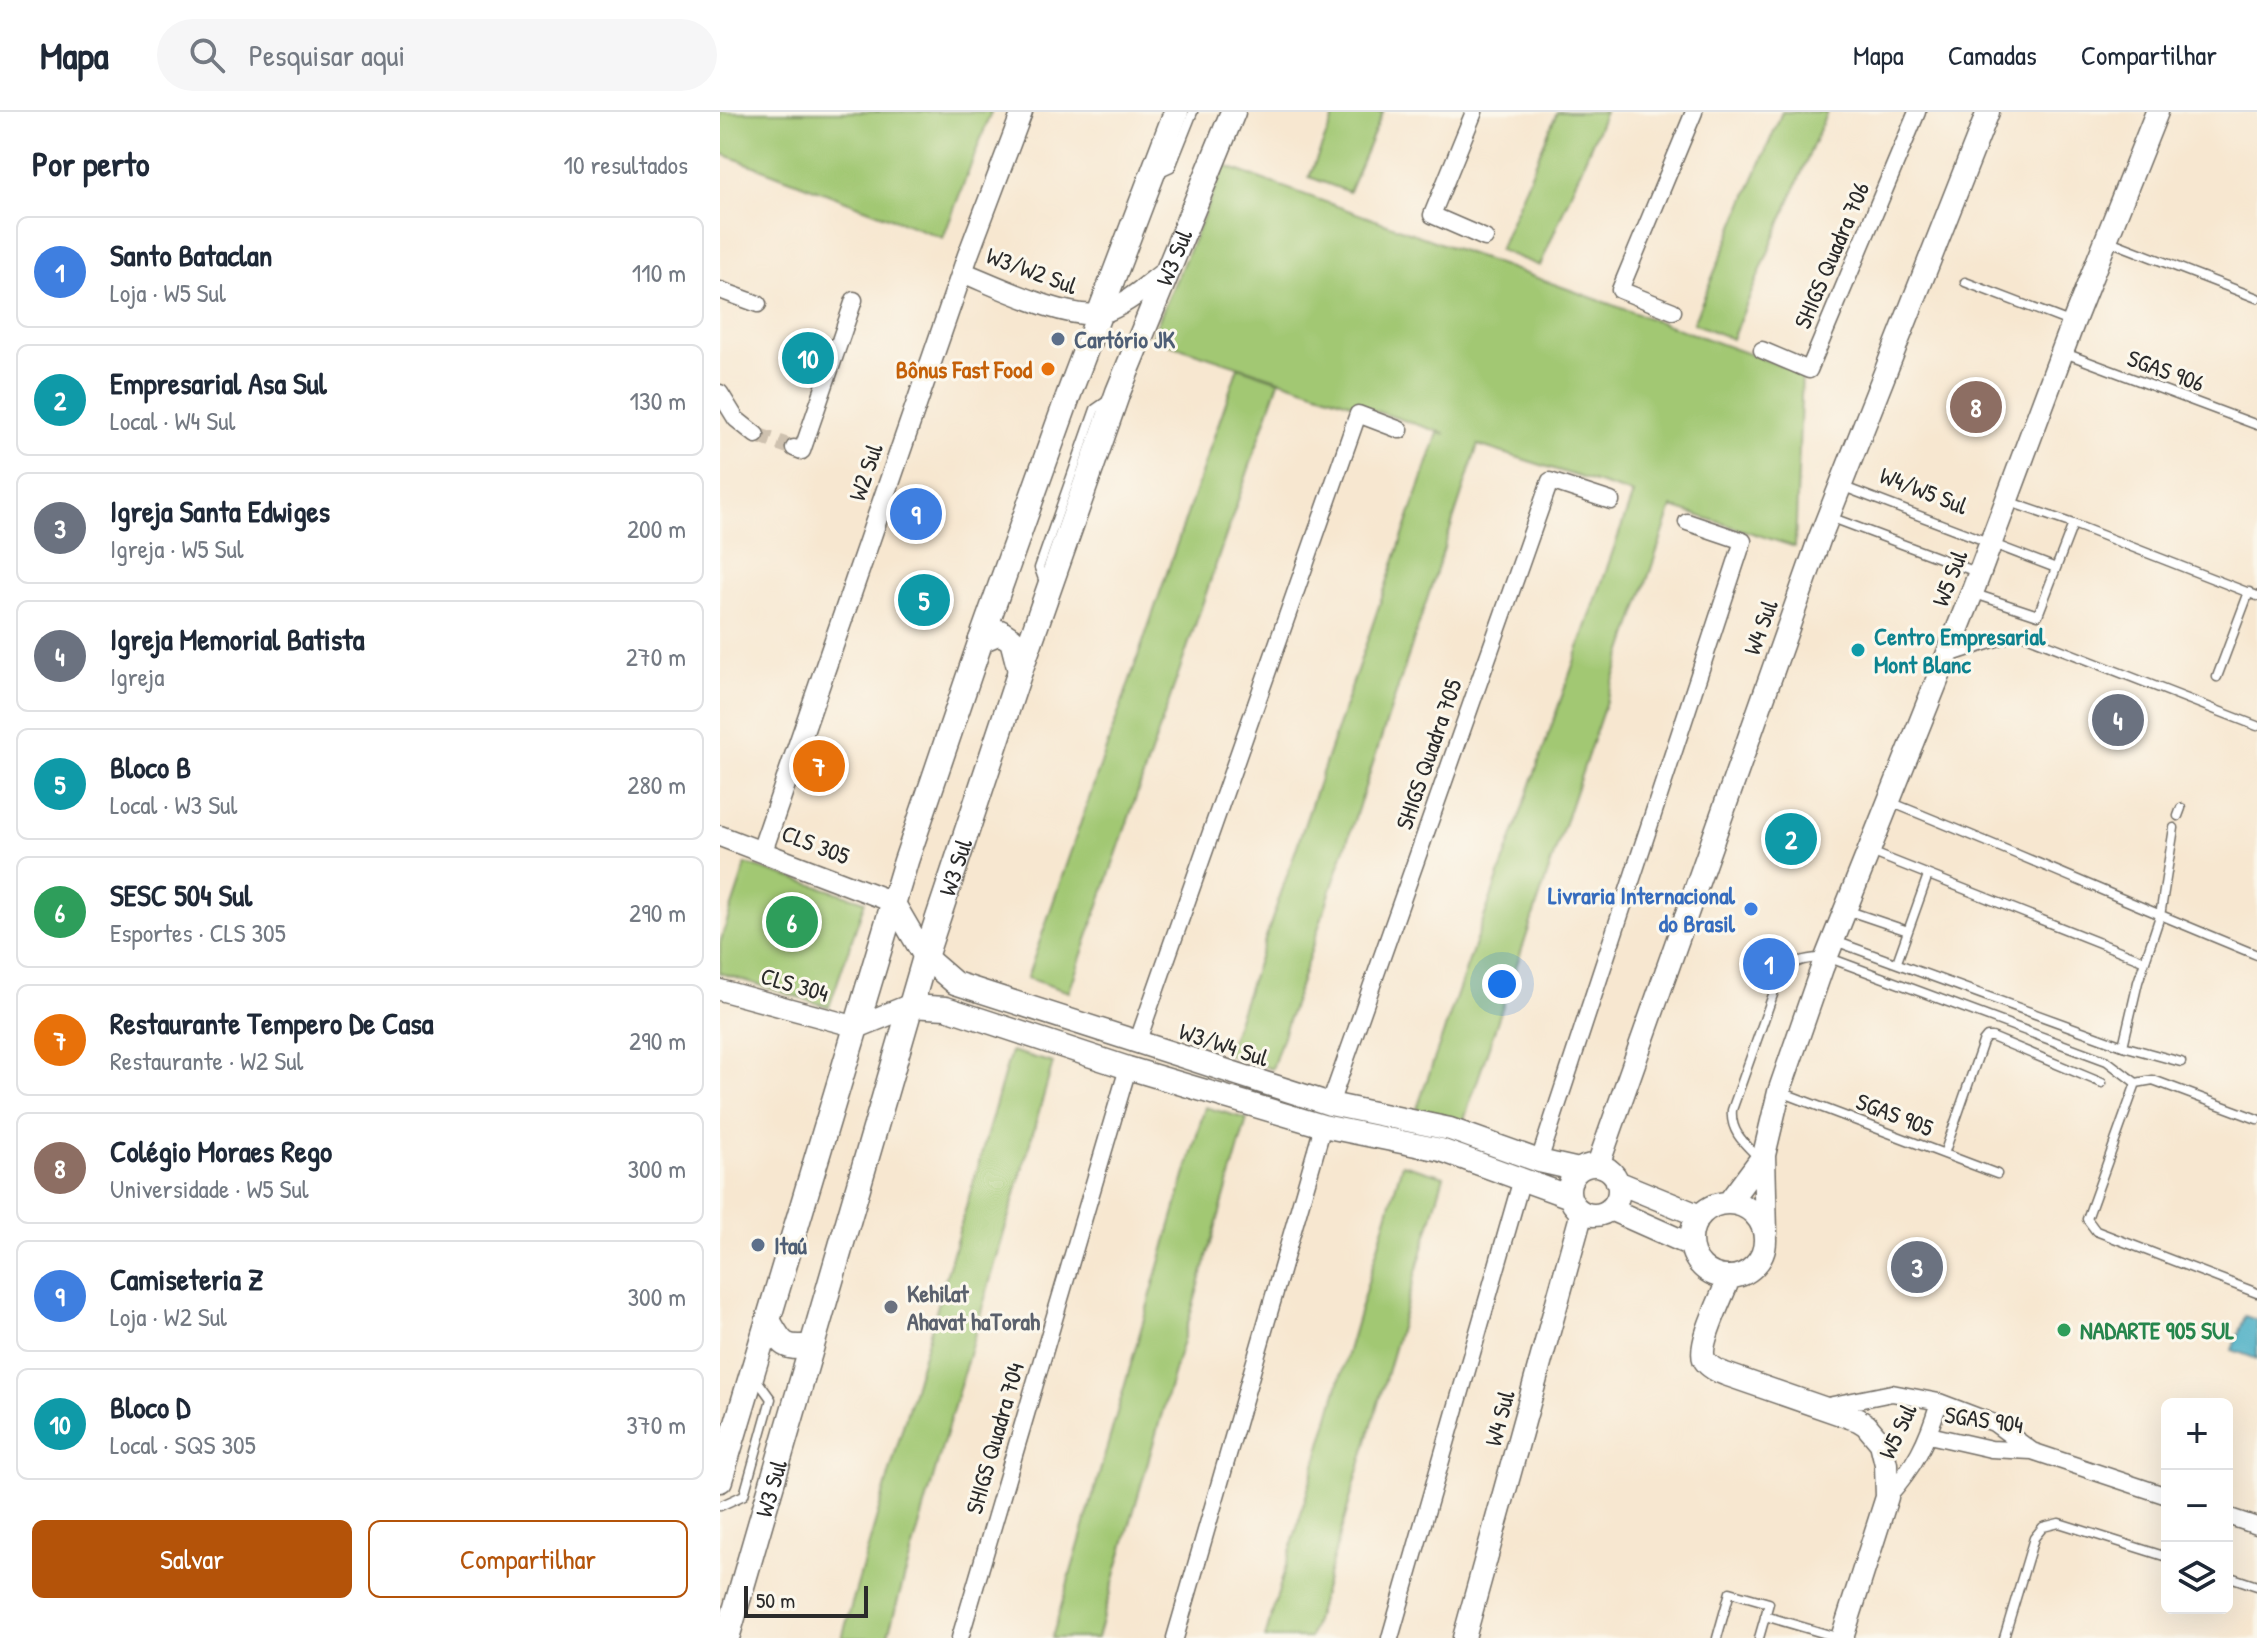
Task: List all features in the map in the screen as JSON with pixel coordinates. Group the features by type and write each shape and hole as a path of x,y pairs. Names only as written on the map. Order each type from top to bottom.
{"main road":[{"name":"W3 Sul","path":"720,1480 893,902 981,640 1176,112"},
{"name":"W3 Sul","path":"727,1638 925,957 1020,671 1118,392 1233,112"},
{"name":"W4 Sul","path":"1589,1168 1839,486 1988,112"},
{"name":"W5 Sul","path":"1766,1233 1762,1157 1779,1092 1830,949 2157,112"},
{"path":"981,640 1000,632 1012,640 1020,671"},
{"name":"W3/W4 Sul","path":"893,902 925,957 955,983 1137,1043 1237,1087 1327,1115 1539,1161 1589,1168"},
{"name":"W3/W4 Sul","path":"857,1027 909,1006 946,1008 1128,1068 1237,1087"},
{"path":"1026,1033 1035,1010"},
{"name":"W3/W4 Sul","path":"1445,1140 1576,1204"},
{"name":"W5 Sul","path":"1729,1202 1762,1157"},
{"path":"1589,1168 1610,1171 1617,1182 1617,1197 1610,1209 1596,1214 1576,1204 1570,1182 1589,1168"},
{"path":"1617,1182 1700,1216"},
{"path":"1729,1202 1747,1207 1759,1218 1766,1233 1765,1249 1758,1264 1745,1274 1729,1278 1708,1272 1700,1265 1691,1245 1691,1235 1700,1216 1718,1204 1729,1202"},
{"name":"W4 Sul","path":"1464,1638 1576,1204"},
{"path":"1610,1209 1691,1245"},
{"name":"W5 Sul","path":"1729,1278 1704,1342 1706,1363 1725,1374 1866,1425 1881,1443 1886,1464 1887,1497 1841,1638"},
{"path":"768,1320 778,1338 787,1346 793,1349 810,1346"}],"street":[{"name":"W2 Sul","path":"762,851 962,272 1022,112"},
{"path":"1474,112 1432,215 1485,238"},
{"path":"1673,311 1620,290 1694,112"},
{"name":"SHIGS Quadra 706","path":"1762,350 1809,370 1917,112"},
{"name":"W3/W2 Sul","path":"962,272 1074,314 1100,313 1125,301 1169,269"},
{"path":"720,290 758,304"},
{"path":"794,448 802,451 854,300"},
{"path":"720,393 736,419 756,435"},
{"path":"1137,1043 1358,414 1400,430"},
{"name":"SHIGS Quadra 705","path":"1327,1115 1550,481 1611,501"},
{"path":"1539,1161 1743,541 1687,522"},
{"name":"CLS 305","path":"720,836 893,902"},
{"name":"CLS 304","path":"720,991 857,1027"},
{"name":"SHIGS Quadra 704","path":"960,1638 1128,1068"},
{"path":"1175,1638 1327,1115"},
{"path":"1390,1638 1522,1179"},
{"name":"W5 Sul","path":"1823,1407 1892,1393 1939,1402 1929,1435 1908,1474 1887,1497"},
{"name":"SGAS 904","path":"1939,1402 1994,1423 2032,1451"},
{"name":"SGAS 904","path":"1929,1435 1991,1449 2032,1451 2161,1494"},
{"path":"2233,1518 2257,1526"}],"lane":[{"path":"1152,175 1171,167 1193,112"},
{"path":"2106,240 2257,298"},
{"path":"1965,282 2073,323"},
{"name":"SGAS 906","path":"2061,352 2257,425"},
{"name":"W4/W5 Sul","path":"1839,486 2056,568"},
{"path":"2007,501 2253,594 2217,677"},
{"path":"1828,516 2038,615 2073,524"},
{"path":"1944,660 2021,634 2257,726"},
{"path":"1890,801 2257,955"},
{"path":"2123,1046 2160,916 2174,828"},
{"path":"1869,851 2145,961"},
{"path":"1897,962 1928,875"},
{"path":"1846,909 1908,931"},
{"path":"1830,949 2107,1061 2136,1083 2153,1080 2257,1119"},
{"path":"1762,1157 1735,1133 1731,1121 1732,1110 1780,975 1796,961 1830,949 1897,962 2123,1046 2181,1062"},
{"path":"1944,1154 1987,1037 2102,1083"},
{"path":"2136,1083 2087,1219 2096,1231 2257,1293"},
{"name":"SGAS 905","path":"1779,1092 1997,1174"},
{"path":"720,1506 744,1495 771,1399 752,1373"},
{"path":"2004,1638 2034,1538 2043,1527 2059,1523 2161,1555"},
{"path":"2233,1578 2257,1586"},
{"path":"1717,1638 1730,1592 1769,1603 1759,1638"},
{"path":"1765,1616 1841,1638"}],"green space":[{"path":"720,112 991,112 943,238 720,153"},
{"path":"1336,112 1383,112 1349,192 1309,177"},
{"path":"1557,112 1605,112 1540,266 1499,250"},
{"path":"1782,112 1827,112 1732,339 1693,323"},
{"path":"1225,166 1802,373 1795,547 1672,507 1461,1129 1415,1114 1633,494 1478,445 1272,1069 1226,1054 1438,433 1446,434 1151,338"},
{"path":"1238,367 1279,381 1069,992 1027,978"},
{"path":"746,864 865,901 829,1007 720,973 720,943"},
{"path":"1011,1051 1053,1063 887,1638 842,1638"},
{"path":"1205,1107 1247,1119 1097,1638 1052,1638"},
{"path":"1402,1164 1444,1176 1310,1638 1265,1638"}],"water":[{"path":"2245,1316 2257,1320 2257,1359 2232,1350"}],"tunnel":[{"path":"756,435 794,448"}],"place":[{"name":"Cartório JK","path":"1058,339"},
{"name":"Bloco D","path":"808,358"},
{"name":"Bônus Fast Food","path":"1048,369"},
{"name":"Colégio Moraes Rego","path":"1976,407"},
{"name":"Camiseteria Z","path":"916,514"},
{"name":"Bloco B","path":"924,600"},
{"name":"Centro Empresarial Mont Blanc","path":"1858,650"},
{"name":"Igreja Memorial Batista","path":"2118,720"},
{"name":"Restaurante Tempero De Casa","path":"819,766"},
{"name":"Empresarial Asa Sul","path":"1791,839"},
{"name":"Livraria Internacional do Brasil","path":"1751,909"},
{"name":"SESC 504 Sul","path":"792,922"},
{"name":"Santo Bataclan","path":"1769,964"},
{"name":"Itaú","path":"758,1245"},
{"name":"Igreja Santa Edwiges","path":"1917,1267"},
{"name":"Kehilat Ahavat haTorah","path":"891,1307"},
{"name":"NADARTE 905 SUL","path":"2064,1330"}]}
